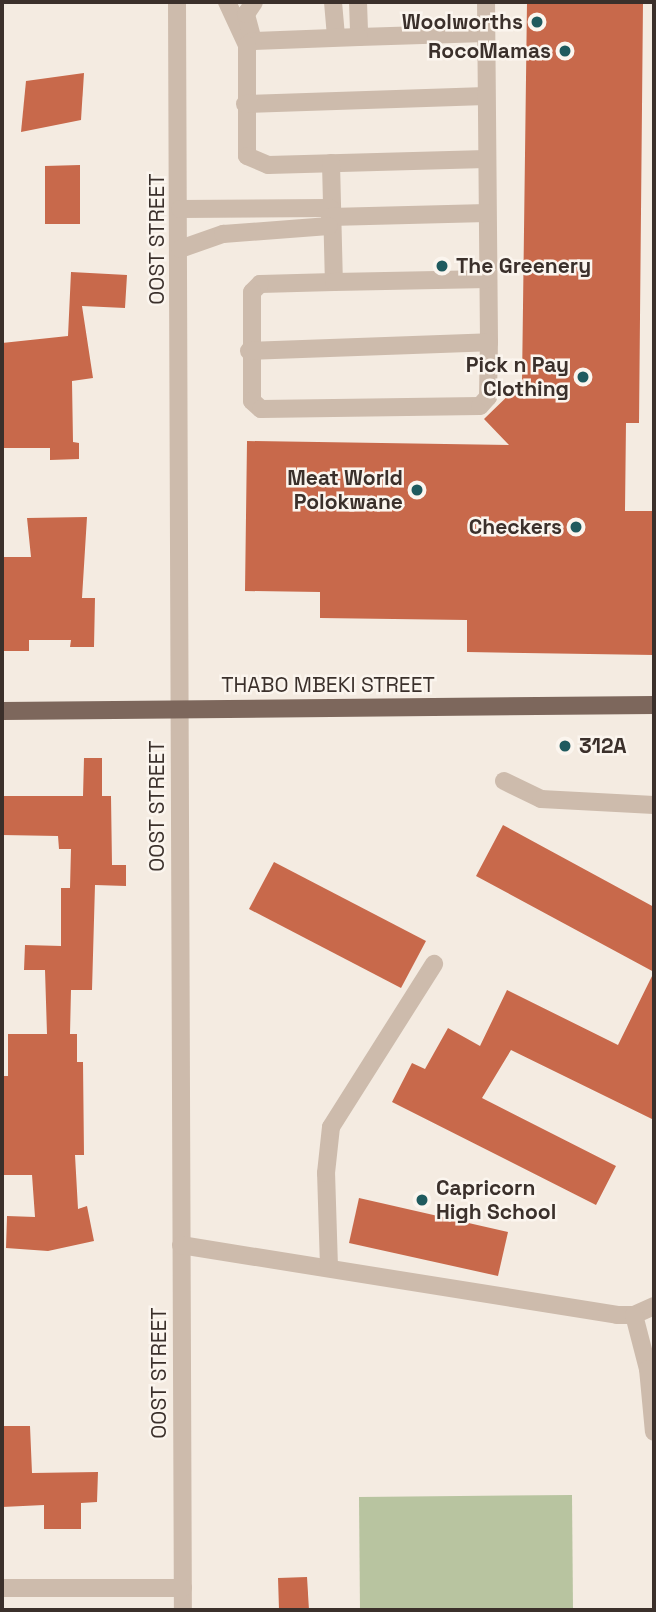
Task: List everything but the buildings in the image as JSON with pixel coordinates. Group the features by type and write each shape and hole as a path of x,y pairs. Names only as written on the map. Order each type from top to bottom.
{"main road":[{"name":"THABO MBEKI STREET","path":"2,711 654,705"}],"street":[{"name":"OOST STREET","path":"177,2 180,209 183,1610"},
{"path":"227,2 250,43"},
{"path":"254,2 246,14 250,43 245,104 247,156 258,163 486,159"},
{"path":"333,2 336,37"},
{"path":"358,2 359,37"},
{"path":"486,2 489,342 488,397 480,407 261,409 252,401 249,351 255,288 334,282 488,279"},
{"path":"250,43 336,37 486,33"},
{"path":"245,104 486,96"},
{"path":"331,163 330,217 334,282"},
{"path":"180,209 330,217 487,213"},
{"path":"180,249 223,234 330,217"},
{"path":"249,351 489,342"},
{"path":"504,781 541,799 654,805"},
{"path":"329,1267 326,1173 331,1127 434,964"},
{"path":"181,1245 634,1315 654,1306"},
{"path":"634,1315 648,1369 654,1432"},
{"path":"2,1588 183,1588"}],"green space":[{"path":"572,1495 573,1610 360,1610 359,1497"}],"place":[{"name":"Woolworths","path":"537,22"},
{"name":"RocoMamas","path":"565,51"},
{"name":"The Greenery","path":"442,266"},
{"name":"Pick n Pay Clothing","path":"583,377"},
{"name":"Meat World Polokwane","path":"417,490"},
{"name":"Checkers","path":"576,527"},
{"name":"312A","path":"565,746"},
{"name":"Capricorn High School","path":"422,1200"}]}
